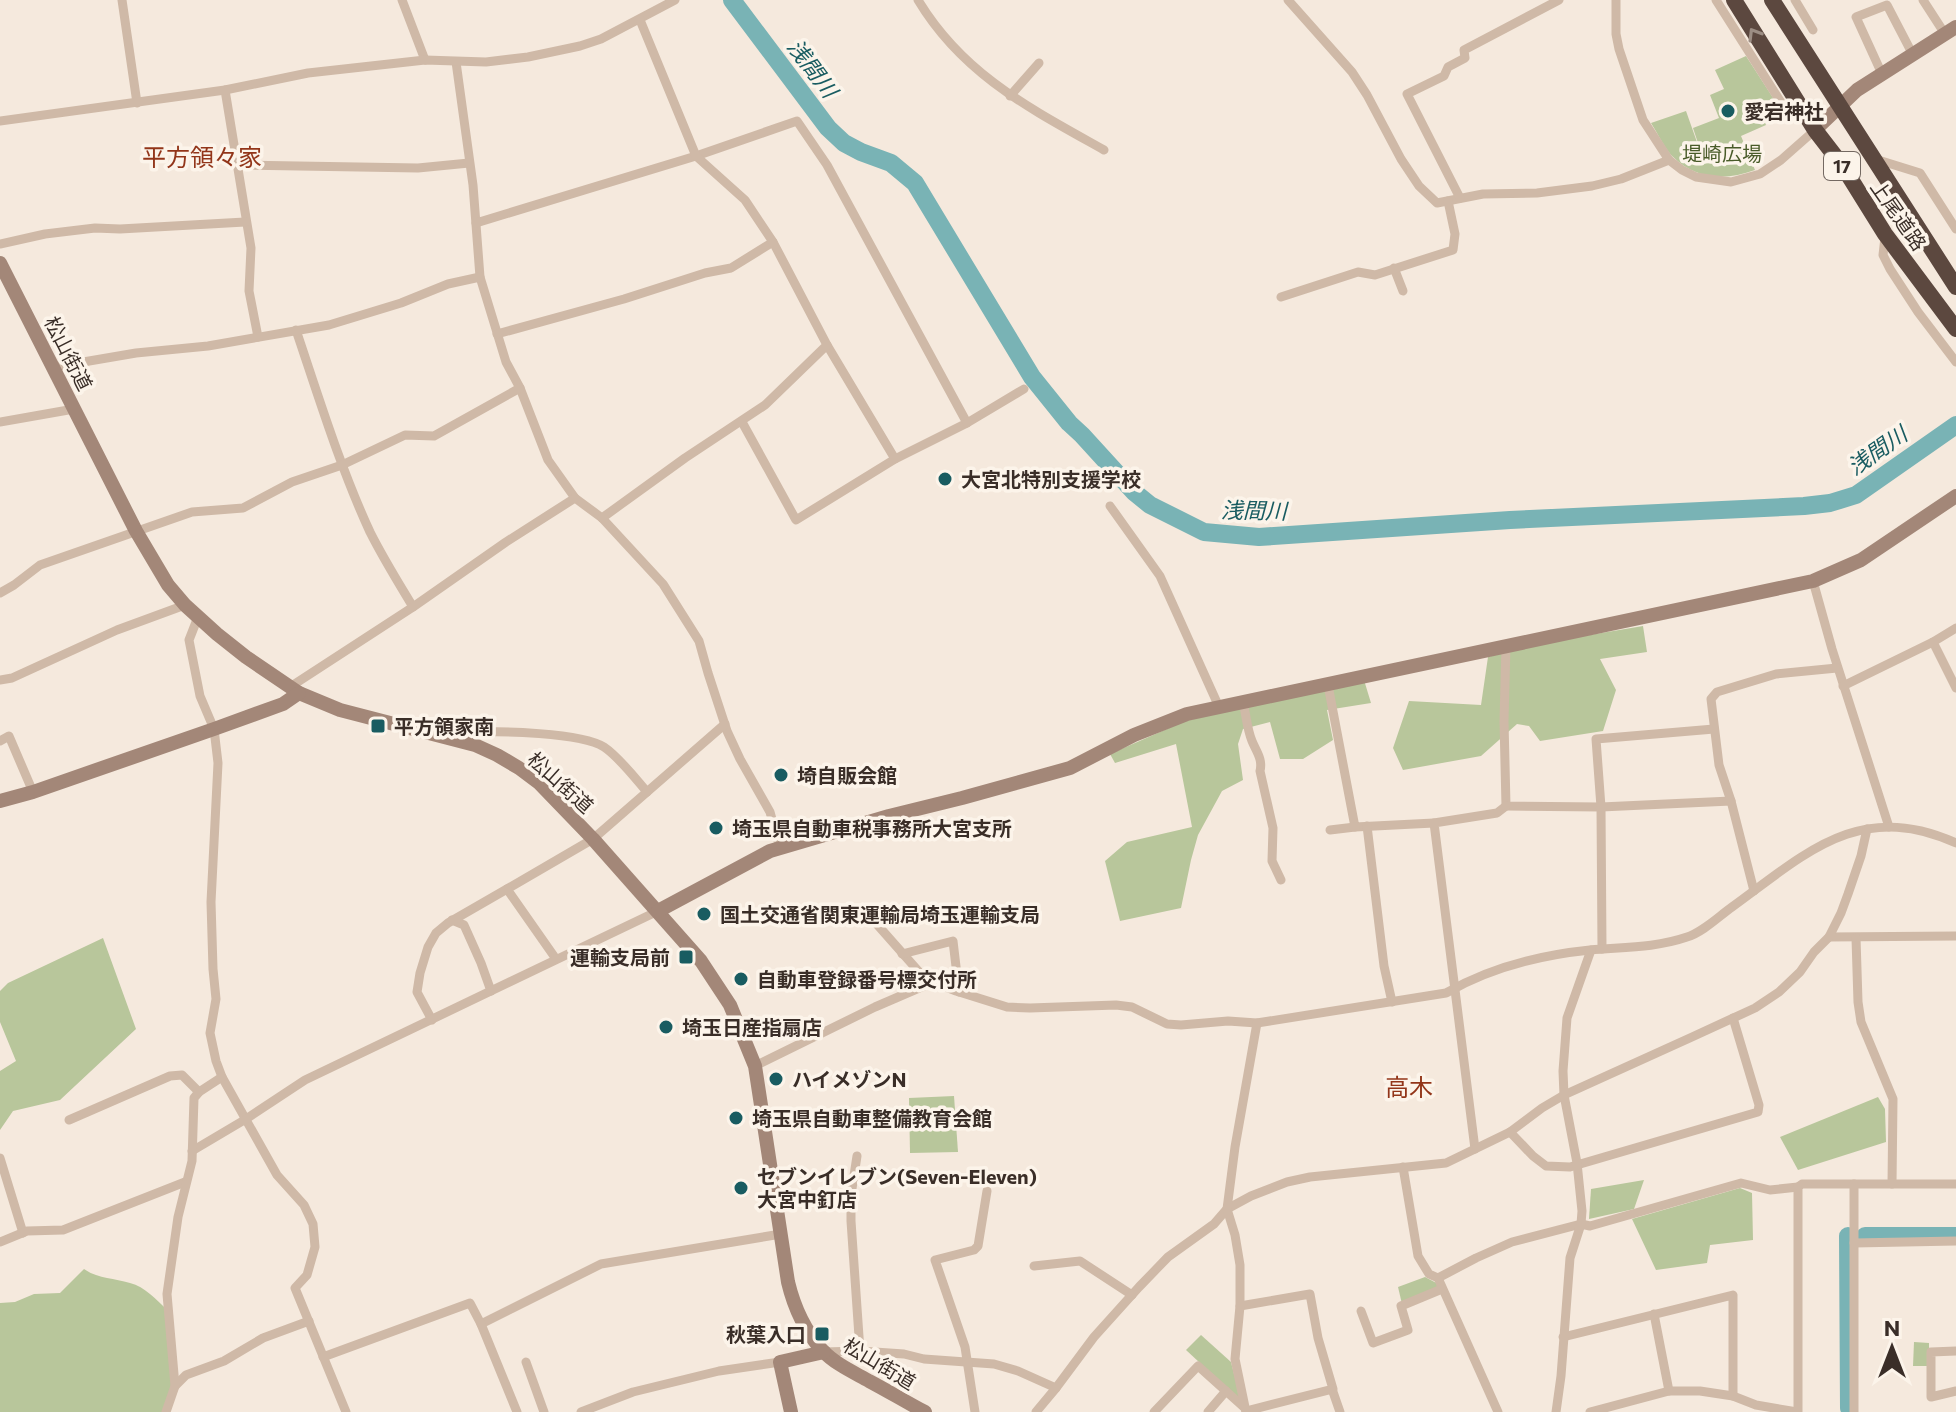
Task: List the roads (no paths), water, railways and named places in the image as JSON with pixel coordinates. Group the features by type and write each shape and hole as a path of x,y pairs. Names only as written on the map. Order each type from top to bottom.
{"highway":[{"name":"上尾道路","path":"1734,0 1770,73 1842,165 1885,234 1956,329"},
{"name":"上尾道路","path":"1772,0 1956,287"}],"street":[{"path":"122,0 137,103"},
{"path":"402,0 425,60"},
{"path":"0,121 225,90 308,73 425,60 486,62 528,57 601,39 675,0"},
{"path":"918,0 956,50 994,85 1104,150"},
{"path":"1288,0 1352,72 1401,159 1419,186 1437,203 1483,194 1537,193 1592,186 1621,179 1669,160"},
{"path":"1460,198 1407,94 1444,76 1448,67 1465,58 1464,50 1559,0"},
{"path":"1616,0 1619,49 1643,120 1669,160 1682,170 1696,177 1731,182 1760,174 1781,160 1857,90 1950,31 1923,0"},
{"path":"1716,0 1770,73 1789,115"},
{"path":"1795,0 1813,30"},
{"path":"1882,74 1856,17 1887,5 1913,55"},
{"path":"640,20 696,156 745,200 773,242 827,345 895,459"},
{"path":"456,62 480,277 506,362 520,388 548,460 575,498 602,518 663,584 699,641 725,724 740,759 770,812 780,848"},
{"path":"1010,96 1039,63"},
{"path":"225,90 251,248 249,291 258,337"},
{"path":"476,223 696,156 797,121 827,165 967,423"},
{"path":"1875,159 1920,173 1956,229"},
{"path":"239,165 418,168 469,163"},
{"path":"1281,297 1358,272 1375,275 1453,250 1455,234 1448,201"},
{"path":"0,244 95,228 245,222"},
{"path":"1885,234 1883,255 1890,269 1956,362"},
{"path":"497,334 731,268 773,242"},
{"name":"松山街道","path":"0,263 136,531 168,585 185,605 246,657 294,690 340,710 453,738 497,755 519,768 539,783 593,839 701,961 734,1015 755,1066 792,1299 812,1337 824,1352 841,1366 925,1412"},
{"path":"1394,268 1403,291"},
{"path":"54,367 136,353 208,346 343,321 448,284 480,277"},
{"path":"296,330 342,465 370,532 413,607"},
{"path":"602,518 765,405 827,345"},
{"path":"0,593 40,565 192,512 243,508 292,482 342,465 405,435 434,436 520,388"},
{"path":"742,422 796,520 895,459 967,423 1024,389"},
{"path":"0,422 74,409"},
{"path":"192,1151 305,1080 658,911 770,851 1070,768 1096,753 1187,714 1813,581 1861,560 1956,496"},
{"path":"0,801 283,704 294,690 506,542 575,498"},
{"path":"1110,506 1160,576 1219,707"},
{"path":"1813,581 1837,668 1889,827"},
{"path":"0,680 12,678 117,630 185,605"},
{"path":"198,617 189,640 200,696 214,729 218,763 211,902 216,999 210,1033 222,1077 277,1175 304,1205 313,1224 315,1247 307,1275 295,1288 346,1412"},
{"path":"1843,686 1956,628"},
{"path":"1933,642 1956,688"},
{"path":"1506,645 1506,806"},
{"path":"1754,891 1719,765 1711,699 1717,692 1776,674 1837,668"},
{"path":"1328,685 1355,827"},
{"path":"1243,702 1261,764 1273,828 1272,861 1281,880"},
{"path":"432,1020 417,992 428,947 436,933 452,920 593,839 725,724"},
{"path":"1602,949 1601,807 1596,739 1714,729"},
{"path":"453,738 472,732 580,738 609,751 647,792"},
{"path":"0,741 9,736 33,792"},
{"path":"1330,830 1434,823 1497,813 1506,806 1601,807 1731,801"},
{"path":"1434,823 1475,1149"},
{"path":"1367,826 1384,966 1392,1002"},
{"path":"874,921 920,973 933,982 1007,1007 1116,1005 1132,1007 1167,1024 1257,1023 1446,993 1508,966 1591,950 1663,944 1691,936 1816,848 1844,834 1889,827 1935,833 1956,843"},
{"path":"1036,1412 1094,1337 1132,1295 1168,1257 1214,1224 1227,1209 1287,1182 1310,1177 1446,1163 1510,1132 1564,1095 1755,1008 1779,992 1829,937 1848,894 1867,829"},
{"path":"507,889 556,959"},
{"path":"452,920 464,925 491,991"},
{"path":"1829,937 1956,936"},
{"path":"1856,938 1861,1022 1893,1099 1892,1184"},
{"path":"902,954 953,941 959,992"},
{"path":"1556,1412 1570,1258 1582,1211 1577,1163 1564,1095 1567,1018 1591,950"},
{"path":"755,1066 933,982"},
{"path":"1510,1132 1546,1166 1570,1167 1758,1112 1759,1105 1733,1018"},
{"path":"1246,1411 1235,1359 1240,1265 1227,1209 1257,1023"},
{"path":"69,1120 170,1076 182,1075 199,1092"},
{"path":"166,1412 175,1386 167,1294 185,1182 192,1161 194,1098 222,1077"},
{"path":"857,1156 851,1221 860,1351"},
{"path":"0,1158 23,1233"},
{"path":"1403,1167 1418,1256 1429,1274 1440,1283 1452,1306 1498,1412"},
{"path":"0,1242 27,1231 63,1230 185,1182"},
{"path":"1361,1311 1373,1343 1408,1330 1401,1306 1476,1258 1512,1242 1581,1224 1590,1226 1741,1183 1770,1190 1802,1184 1956,1184"},
{"path":"1854,1184 1854,1412"},
{"path":"1590,1412 1669,1391 1700,1391 1798,1412 1798,1187"},
{"path":"975,1412 965,1347 935,1260 974,1250 978,1246 987,1191"},
{"path":"481,1324 601,1264 781,1234"},
{"path":"1854,1243 1956,1241"},
{"path":"1034,1266 1080,1261 1132,1295"},
{"path":"1240,1306 1310,1294 1318,1338 1340,1412"},
{"path":"1563,1337 1733,1295 1733,1396"},
{"path":"323,1357 470,1303 517,1412"},
{"path":"1654,1314 1669,1391"},
{"path":"175,1386 186,1375 224,1361 263,1338 309,1321"},
{"path":"1956,1351 1931,1352 1931,1397 1956,1391"},
{"path":"581,1412 633,1392 719,1371 824,1352 904,1354 924,1359 994,1364 1056,1388"},
{"path":"526,1362 544,1412"},
{"path":"780,1362 791,1412"},
{"path":"1154,1412 1198,1366 1246,1411"},
{"path":"1246,1411 1332,1389"},
{"path":"1208,1412 1226,1391"}],"waterway":[{"name":"浅間川","path":"732,0 828,128 844,143 891,163 915,183 1032,377 1069,423 1150,505 1204,532 1259,537 1830,503 1856,495 1956,425"},
{"path":"1848,1236 1849,1408"},
{"path":"1865,1236 1956,1236"}],"place":[{"name":"愛宕神社","path":"1728,111"},
{"name":"大宮北特別支援学校","path":"945,479"},
{"name":"平方領家南","path":"378,726"},
{"name":"埼自販会館","path":"781,775"},
{"name":"埼玉県自動車税事務所大宮支所","path":"716,828"},
{"name":"国土交通省関東運輸局埼玉運輸支局","path":"704,914"},
{"name":"運輸支局前","path":"686,957"},
{"name":"自動車登録番号標交付所","path":"741,979"},
{"name":"埼玉日産指扇店","path":"666,1027"},
{"name":"ハイメゾンN","path":"776,1079"},
{"name":"埼玉県自動車整備教育会館","path":"736,1118"},
{"name":"セブンイレブン(Seven-Eleven) 大宮中釘店","path":"741,1188"},
{"name":"秋葉入口","path":"822,1334"}],"district":[{"name":"平方領々家","path":"202,156"},
{"name":"高木","path":"1409,1086"}],"park label":[{"name":"堤崎広場","path":"1722,153"}]}
